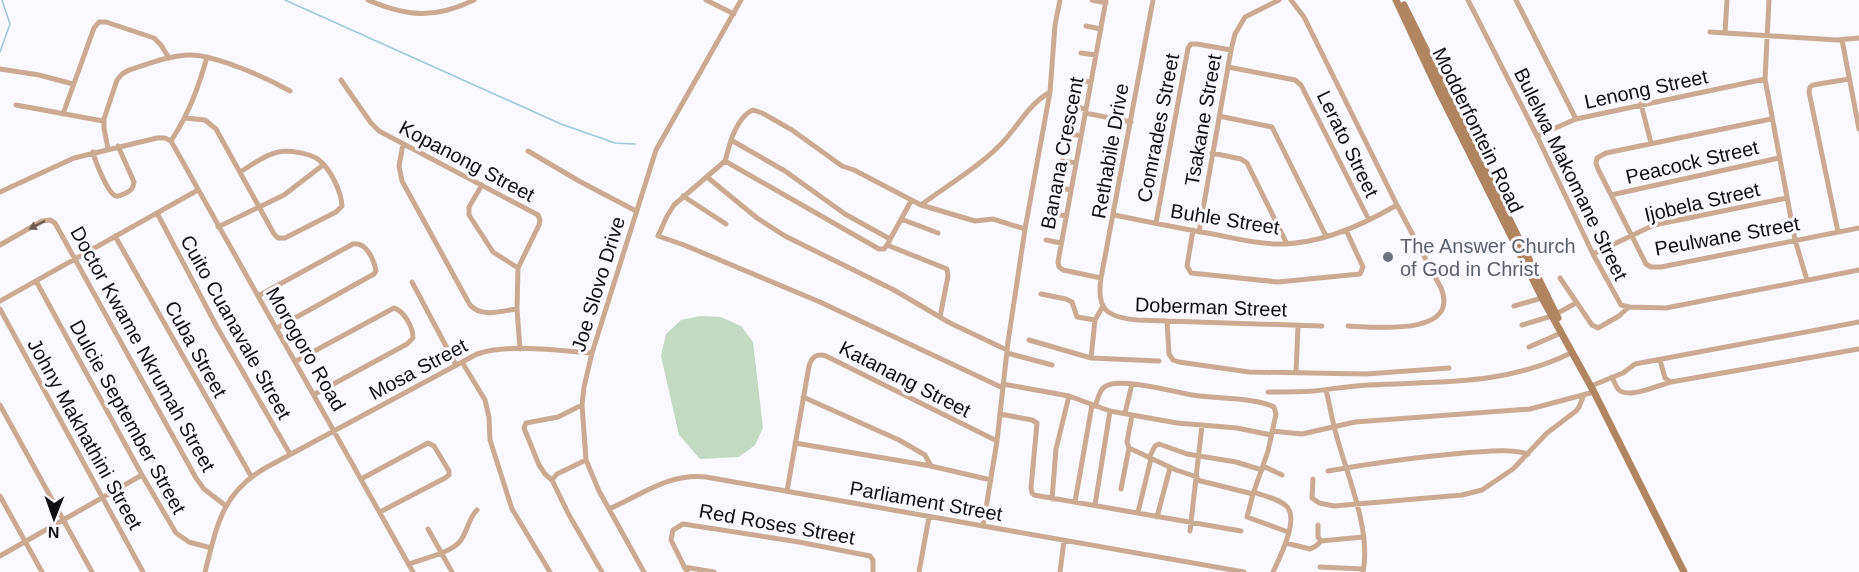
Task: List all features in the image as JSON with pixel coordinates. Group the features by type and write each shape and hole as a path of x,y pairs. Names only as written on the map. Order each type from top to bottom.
{"main road":[{"name":"Modderfontein Road","path":"1396,0 1438,90 1542,298 1554,315 1571,354 1582,369"},
{"name":"Modderfontein Road","path":"1401,0 1554,315 1576,353 1684,572"}],"street":[{"path":"368,0 390,9 414,14 441,12 458,3 474,0"},
{"path":"706,0 734,14"},
{"name":"Joe Slovo Drive","path":"644,572 609,509 586,460 582,405 586,378 652,159 660,141 741,0"},
{"path":"983,526 997,441 1025,229 1050,92 1054,25 1060,0"},
{"path":"1092,0 1106,1"},
{"name":"Rethabile Drive","path":"1103,306 1100,297 1101,278 1153,0"},
{"name":"Tsakane Street","path":"1279,0 1246,17 1235,34 1187,266 1191,273 1278,282 1360,274 1363,267 1346,230"},
{"path":"1292,0 1304,17 1397,205 1441,288 1444,303 1434,317 1414,327 1348,326"},
{"name":"Bulelwa Makomane Street","path":"1468,0 1537,136 1593,254 1621,305 1653,308 1677,306 1859,270"},
{"path":"1516,0 1576,119"},
{"path":"1725,33 1727,0"},
{"path":"1769,0 1765,79 1795,240 1806,280"},
{"name":"Banana Crescent","path":"1101,278 1060,269 1058,262 1106,1"},
{"path":"63,114 94,28 101,22 154,38 169,58"},
{"path":"1086,26 1101,29"},
{"path":"1710,32 1842,40 1859,38"},
{"path":"1842,40 1859,129"},
{"name":"Comrades Street","path":"1156,223 1188,48 1191,44 1197,44 1231,50"},
{"path":"1081,53 1096,55"},
{"path":"108,148 103,122 119,76 129,70 169,58 194,55 207,57 263,78 290,91"},
{"path":"0,192 52,167 93,152 161,137 171,141 199,89 207,57"},
{"name":"Lerato Street","path":"1228,66 1298,82 1369,220"},
{"path":"0,69 39,75 73,84"},
{"name":"Lenong Street","path":"1537,136 1576,119 1765,79"},
{"path":"1838,232 1809,92 1810,87 1813,86 1849,79"},
{"name":"Kopanong Street","path":"341,80 375,127 539,217 539,225 518,268 517,309 520,349"},
{"path":"1075,80 1091,82"},
{"path":"921,205 1002,143 1030,107 1050,92"},
{"path":"1641,104 1651,143 1771,119"},
{"path":"16,105 103,122"},
{"path":"1071,106 1131,122"},
{"path":"1025,229 993,219 975,221 911,201 854,170 842,166 800,135 759,111 751,110 736,129 725,161 674,205 658,236 820,302 1003,386 1069,396 1110,411 1132,415 1271,433 1302,434 1355,422 1530,409 1583,396 1635,364 1859,322"},
{"path":"1219,116 1272,127 1326,236"},
{"path":"185,118 205,120 213,125 274,234 281,239 340,209 342,203 334,179 314,157 284,151 269,155 240,172"},
{"path":"1067,133 1081,136"},
{"path":"731,140 785,171 845,214 890,239"},
{"name":"Morogoro Road","path":"171,141 413,572"},
{"name":"Peulwane Street","path":"1651,143 1606,153 1598,158 1597,165 1646,264 1651,267 1656,268 1859,228"},
{"path":"403,144 399,166 400,176 470,305 481,313 517,309"},
{"path":"93,152 96,164 110,192 119,196 131,190 134,182 118,146"},
{"path":"528,151 636,211"},
{"path":"1212,153 1241,159 1247,163 1287,244"},
{"name":"Peacock Street","path":"1611,195 1779,158"},
{"path":"1062,160 1076,163"},
{"path":"725,161 879,249 884,249 887,245 911,201"},
{"path":"218,226 290,191 323,165"},
{"path":"706,177 778,232 894,290 1007,352 1052,365"},
{"path":"482,185 469,207 469,215 493,252 518,268"},
{"path":"1056,187 1071,190"},
{"path":"0,301 198,190"},
{"path":"683,196 726,224"},
{"name":"Ijobela Street","path":"1593,254 1662,223 1787,198"},
{"name":"Buhle Street","path":"1114,216 1264,243 1287,244 1346,230 1397,205"},
{"name":"Cuito Cuanavale Street","path":"157,213 290,454"},
{"path":"1051,213 1066,216"},
{"path":"902,219 938,232"},
{"name":"Doctor Kwame Nkrumah Street","path":"0,245 42,221 50,220 58,228 200,484 226,506"},
{"name":"Cuba Street","path":"116,236 251,476"},
{"path":"1046,240 1061,243"},
{"path":"258,296 355,243 363,245 375,265 374,274 277,328"},
{"path":"887,245 947,269 948,276 940,317"},
{"path":"1560,278 1592,325 1598,328 1619,316 1629,307"},
{"name":"Dulcie September Street","path":"36,281 176,533 189,542 211,548"},
{"path":"412,282 456,365"},
{"path":"1041,294 1070,301 1077,317 1095,320"},
{"path":"1514,306 1542,298"},
{"path":"1522,325 1554,315 1576,303"},
{"path":"1090,358 1095,320 1103,306"},
{"name":"Doberman Street","path":"1103,306 1108,313 1124,319 1322,326"},
{"path":"296,362 394,308 400,311 412,331 413,338 407,344 315,394"},
{"name":"Johny Makhathini Street","path":"0,309 144,572"},
{"path":"1167,321 1169,354 1175,361 1241,371 1296,373 1383,373 1449,368"},
{"path":"1296,373 1298,326"},
{"path":"1528,347 1561,333"},
{"path":"1029,340 1090,358 1159,361"},
{"name":"Mosa Street","path":"205,572 218,524 226,506 234,492 251,476 485,351 520,349 592,353"},
{"path":"1612,377 1618,389 1624,393 1639,392 1671,382 1859,349"},
{"path":"1268,392 1501,377 1542,366 1571,354"},
{"name":"Katanang Street","path":"787,491 810,362 814,356 822,355 997,441"},
{"path":"1660,360 1665,378 1671,382"},
{"path":"462,362 486,399 490,440 512,509 550,572"},
{"path":"1074,502 1094,405 1107,384 1132,384 1194,396 1247,400 1271,406 1276,411 1268,451 1253,493 1248,518 1288,532"},
{"path":"1125,413 1132,384"},
{"path":"1320,567 1363,570 1363,537 1326,390"},
{"path":"1052,499 1058,436 1069,396"},
{"path":"1313,479 1311,496 1313,500 1334,506 1478,492 1513,469 1547,433 1576,411 1583,396"},
{"path":"803,397 899,440 925,455 932,466"},
{"path":"0,405 92,572"},
{"path":"582,405 558,417 524,425 539,465 552,480 602,572"},
{"path":"1095,505 1110,411"},
{"path":"1000,414 1037,423 1031,491 1034,495 1240,531"},
{"path":"1121,489 1129,448 1127,444 1132,415"},
{"path":"1190,531 1202,425"},
{"path":"362,478 428,443 434,446 449,471 449,475 445,478 380,512"},
{"path":"795,443 932,466 991,480"},
{"path":"1138,512 1150,459 1155,446 1160,444 1183,453 1236,462 1282,475"},
{"path":"1129,448 1170,468 1197,478 1280,501 1289,508 1292,516 1286,543 1273,572"},
{"path":"1328,471 1415,458 1485,452 1512,451 1528,454"},
{"path":"552,480 557,474 586,460"},
{"path":"1158,517 1170,468"},
{"path":"0,556 142,475"},
{"name":"Parliament Street","path":"609,509 660,483 685,476 706,477 1244,572"},
{"path":"0,496 42,572"},
{"path":"409,564 460,543 469,520 477,510"},
{"path":"919,572 929,517"},
{"name":"Red Roses Street","path":"686,570 670,540 673,530 683,524 866,555 872,557 873,572"},
{"path":"1318,525 1318,537 1321,541"},
{"path":"428,529 453,572"},
{"path":"1286,543 1310,549 1321,541 1363,537"},
{"path":"1060,572 1064,541"},
{"path":"686,570 714,572"}],"green space":[{"path":"700,316 721,317 741,326 753,342 763,428 755,445 739,457 700,459 679,435 661,356 666,334 681,320"}],"waterway":[{"path":"0,52 10,24 2,0"},
{"path":"285,0 561,124 615,143 635,144"}],"place":[{"name":"The Answer Church of God in Christ","path":"1388,257"}]}
